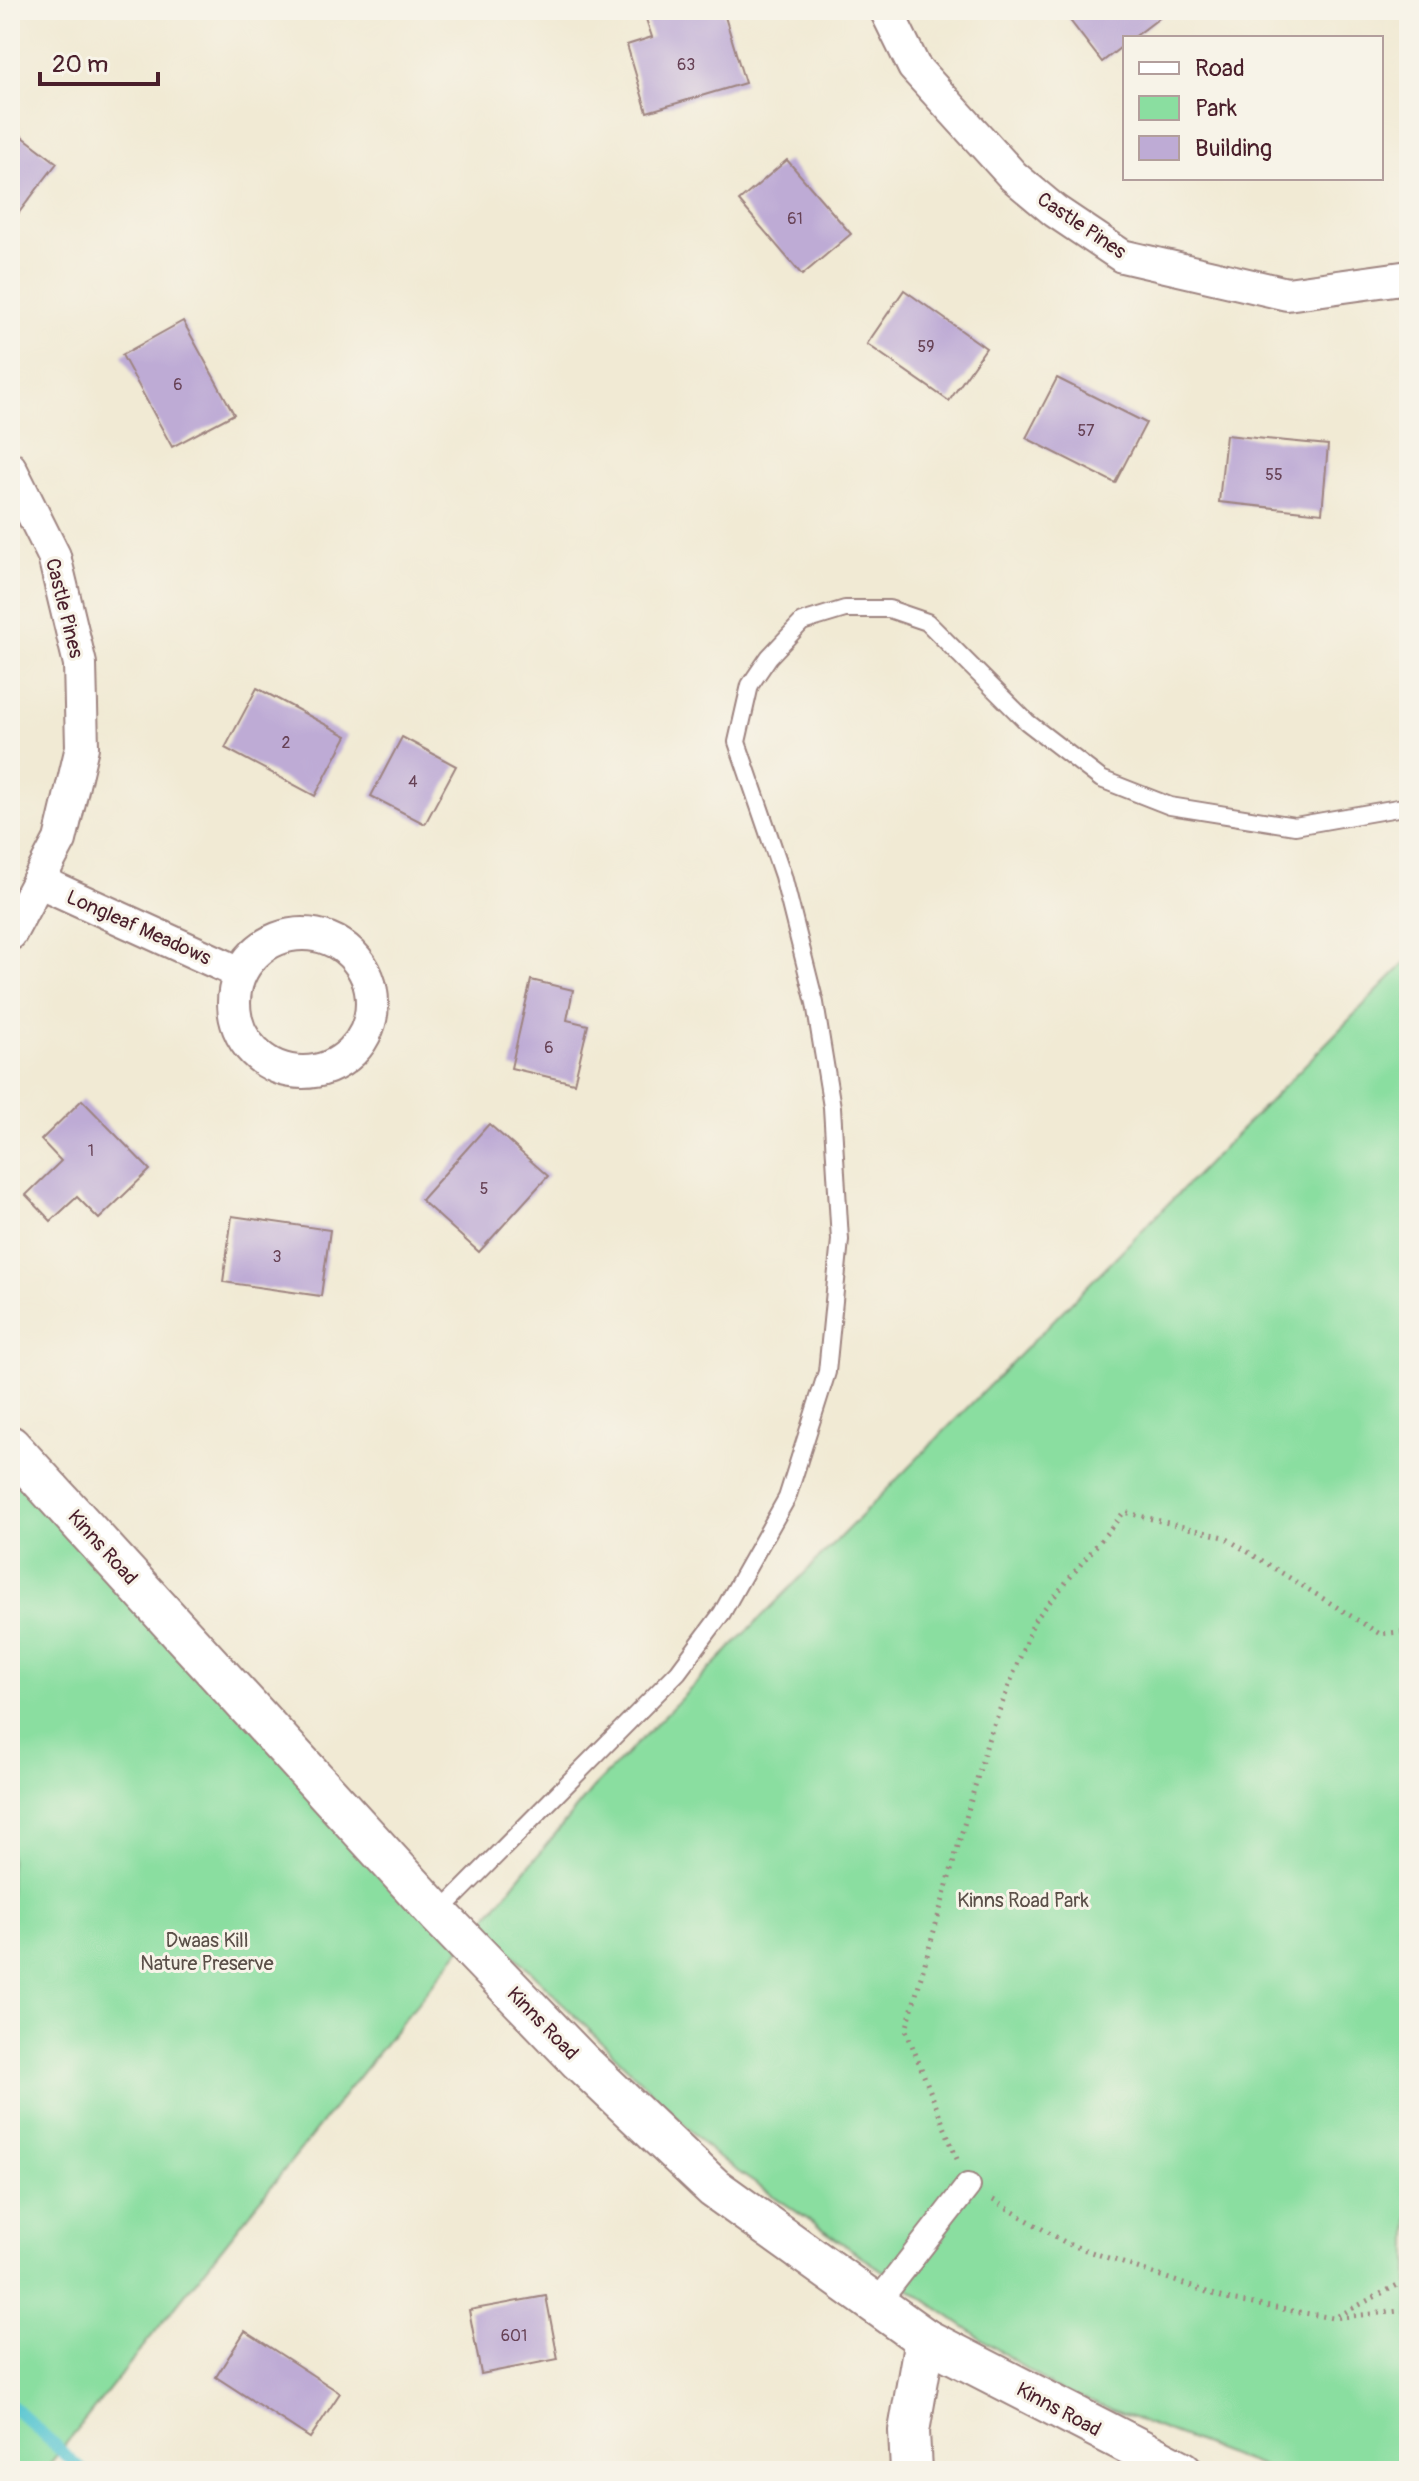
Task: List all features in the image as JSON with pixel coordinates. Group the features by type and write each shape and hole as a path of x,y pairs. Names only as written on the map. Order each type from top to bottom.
{"street":[{"name":"Castle Pines","path":"886,10 914,67 1013,176 1055,211 1122,256 1287,294 1409,277"},
{"name":"Castle Pines","path":"10,468 54,556 80,664 82,747 60,840 10,934"},
{"name":"Longleaf Meadows","path":"38,881 240,973"},
{"path":"301,934 326,937 348,950 364,970 372,993 371,1019 362,1040 347,1058 327,1069 304,1073 281,1069 260,1058 244,1040 235,1019 234,996 240,973 255,953 276,939 301,934"},
{"name":"Kinns Road","path":"10,1446 438,1914 580,2061 714,2188 925,2339 1182,2471"},
{"path":"876,2304 968,2186"},
{"path":"911,2471 909,2431 925,2339"}],"lane":[{"path":"438,1914 678,1672 722,1613 787,1498 827,1372 840,1240 832,1107 815,1003 783,876 737,742 750,685 769,657 802,622 845,609 889,609 927,622 1027,722 1101,779 1170,806 1295,826 1409,806"}],"path":[{"path":"1409,1631 1380,1634 1224,1537 1124,1512 1034,1621 988,1740 906,2030 968,2186 1068,2244 1230,2300 1333,2318 1409,2310"},
{"path":"1333,2318 1409,2279"}],"green space":[{"name":"Kinns Road Park","path":"1409,959 1409,2471 1273,2471 1054,2388 718,2158 482,1923 593,1788"},
{"name":"Dwaas Kill Nature Preserve","path":"10,1446 466,1942 44,2471 10,2471"}],"building":[{"path":"643,10 723,10 745,83 647,112 627,45 652,37"},
{"path":"1062,10 1158,10 1162,16 1136,36 1123,36 1123,46 1102,62"},
{"path":"10,127 57,163 17,215 10,209"},
{"path":"787,160 851,234 802,275 739,201"},
{"path":"904,290 986,348 949,401 867,344"},
{"path":"183,321 234,414 172,447 122,355"},
{"path":"1057,378 1146,423 1115,483 1026,438"},
{"path":"1226,435 1328,445 1322,513 1219,502"},
{"path":"257,688 347,736 315,796 225,748"},
{"path":"402,737 456,766 425,824 371,796"},
{"path":"531,980 573,990 567,1020 588,1025 574,1083 511,1068"},
{"path":"82,1100 150,1170 99,1219 77,1197 51,1221 26,1195 61,1161 41,1140"},
{"path":"489,1124 548,1176 479,1252 421,1200"},
{"path":"232,1216 330,1230 321,1296 223,1282"},
{"path":"546,2296 558,2359 481,2374 469,2310"},
{"path":"245,2331 340,2393 310,2438 216,2377"}],"waterway":[{"path":"10,2404 83,2471"}]}
